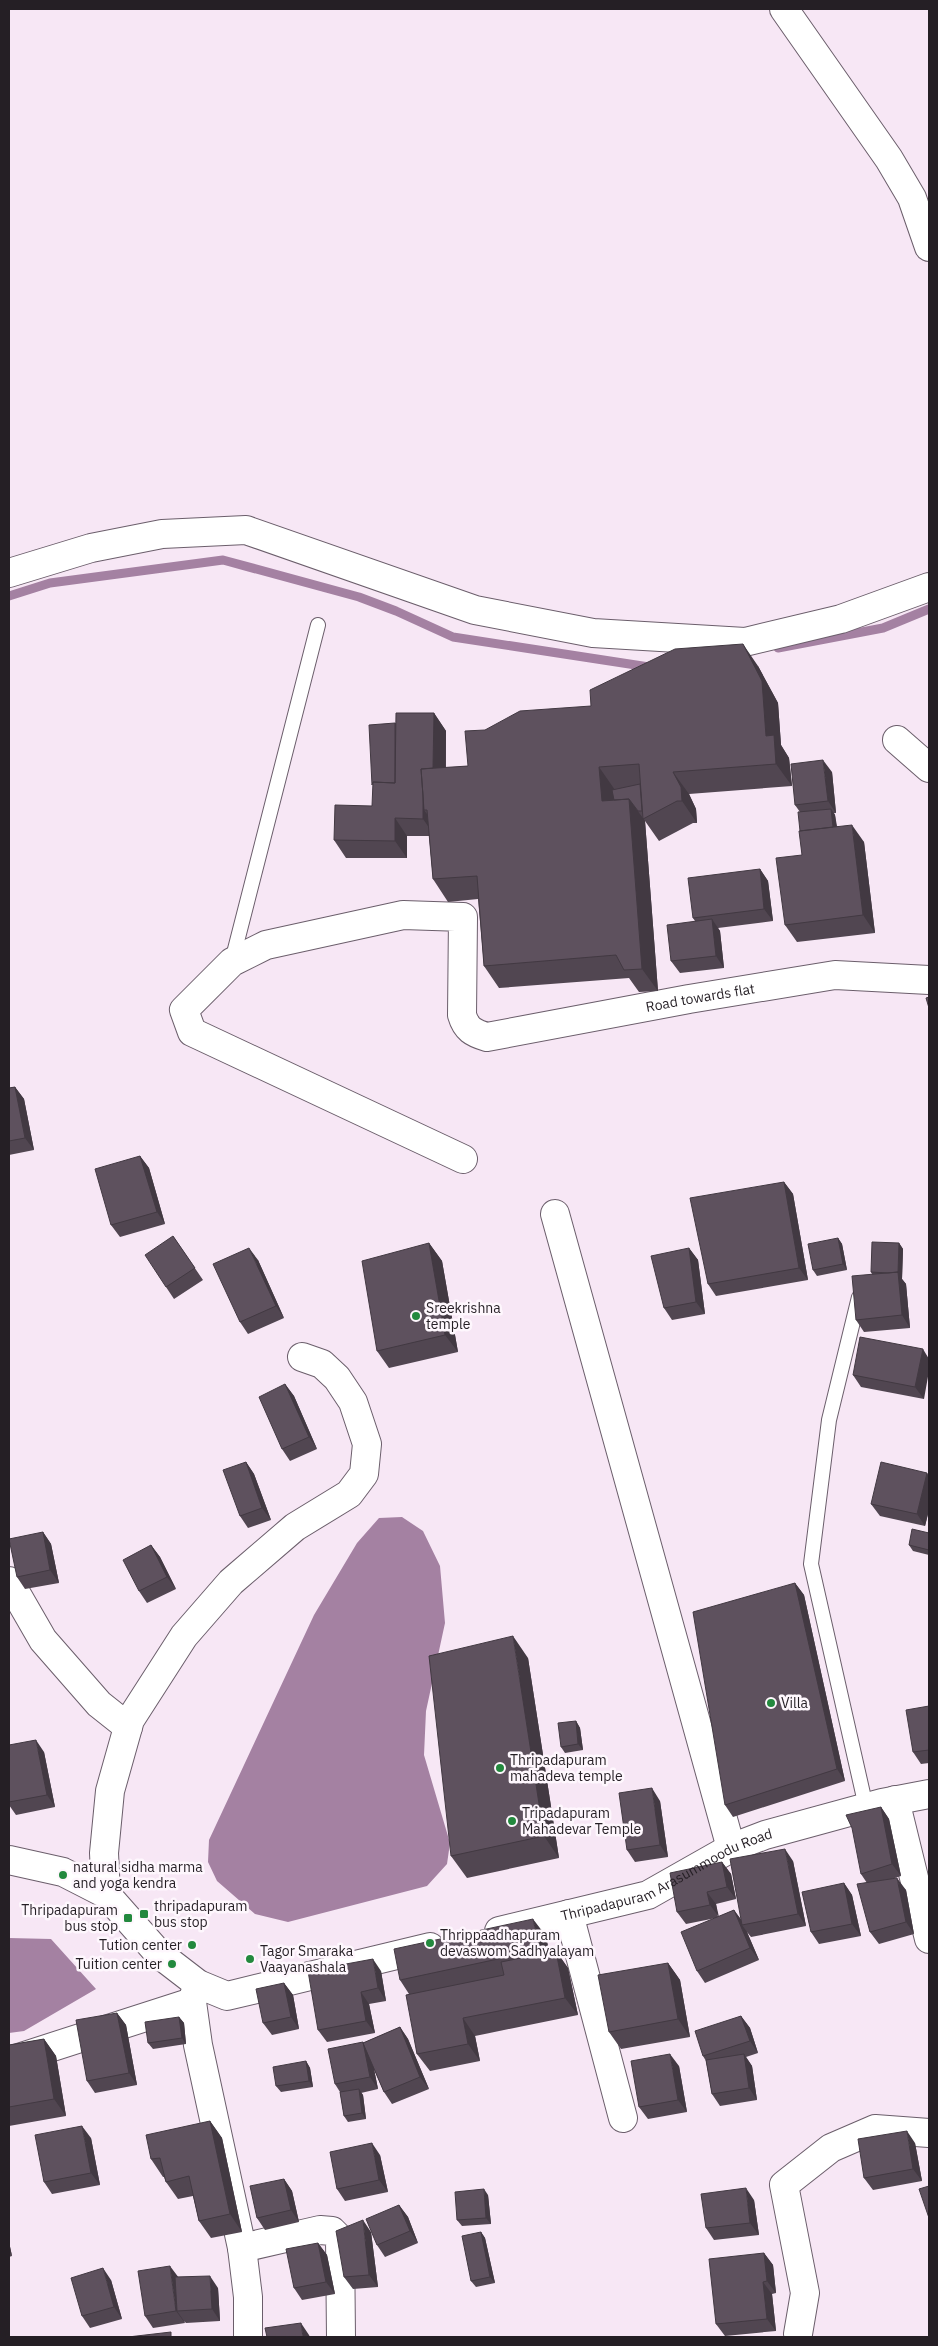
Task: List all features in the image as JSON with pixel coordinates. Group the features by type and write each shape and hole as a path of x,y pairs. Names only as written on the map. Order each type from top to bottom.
{"street":[{"path":"784,9 889,159 912,198 929,247"},
{"path":"9,573 91,548 154,536 246,530 475,610 593,634 745,642 841,619 929,586"},
{"path":"897,740 929,768"},
{"name":"Road towards flat","path":"232,962 266,945 403,914 463,917 462,1015 465,1024 473,1033 487,1037 689,999 835,975 929,980"},
{"path":"232,962 184,1010 192,1032 463,1159"},
{"path":"555,1214 731,1848"},
{"path":"106,1894 104,1853 110,1791 130,1720 184,1636 231,1582 295,1527 349,1494 364,1474 367,1444 353,1402 337,1378 322,1364 302,1357"},
{"path":"9,1581 43,1640 99,1704 128,1727"},
{"name":"Thripadapuram Arasummoodu Road","path":"9,1860 63,1872 106,1894 195,1993 227,1996 648,1895 731,1848 765,1835 866,1807 929,1794"},
{"path":"895,1800 929,1938"},
{"path":"569,1914 623,2118"},
{"path":"9,2061 195,1993 198,2045 242,2248 248,2297 248,2337"},
{"path":"798,2336 805,2293 784,2185 831,2148 875,2129 929,2133"},
{"path":"242,2248 320,2230 332,2231 340,2240 341,2337"}],"lane":[{"path":"232,962 318,625"},
{"path":"860,1294 829,1420 811,1564 866,1807"}],"shaded area":[{"path":"402,1517 423,1531 440,1566 445,1623 426,1711 424,1755 450,1843 447,1864 427,1886 288,1922 255,1914 217,1881 208,1862 209,1840 314,1615 357,1543 379,1518"},
{"path":"9,1938 51,1939 96,1989 24,2031 9,2033"}],"building":[{"path":"743,644 762,681 766,736 774,735 776,764 673,772 681,787 682,801 677,801 643,819 639,764 599,767 602,801 629,799 642,969 624,970 616,955 484,966 477,876 433,879 427,810 424,810 421,769 468,766 465,731 485,730 520,711 591,706 590,690 675,649"},
{"path":"396,713 434,713 433,768 421,769 423,819 395,818 395,841 334,840 335,805 372,806 373,782 395,783"},
{"path":"395,723 395,783 373,782 372,785 369,725"},
{"path":"823,760 828,801 795,805 791,764"},
{"path":"640,784 642,811 638,811 629,799 614,800 612,790"},
{"path":"831,809 833,827 800,831 798,812"},
{"path":"852,825 863,915 785,925 776,858 802,855 799,831"},
{"path":"760,869 764,909 693,918 688,878"},
{"path":"712,919 716,956 671,961 667,925"},
{"path":"929,997 929,1008 926,998"},
{"path":"15,1087 25,1138 9,1141 9,1088"},
{"path":"140,1156 157,1212 111,1225 95,1169"},
{"path":"784,1182 799,1268 708,1284 690,1198"},
{"path":"173,1236 195,1268 166,1287 145,1255"},
{"path":"838,1238 843,1264 813,1270 808,1244"},
{"path":"872,1242 899,1243 898,1273 871,1272"},
{"name":"Sreekrishna temple","path":"429,1243 445,1335 377,1351 362,1261"},
{"path":"249,1248 276,1306 240,1322 213,1264"},
{"path":"689,1248 696,1302 664,1308 651,1256"},
{"path":"898,1272 902,1315 856,1320 852,1276"},
{"path":"860,1337 923,1349 915,1387 853,1375"},
{"path":"285,1384 309,1437 282,1449 259,1397"},
{"path":"246,1462 262,1508 240,1516 223,1470"},
{"path":"881,1462 927,1473 917,1514 871,1504"},
{"path":"912,1529 929,1533 929,1550 909,1545"},
{"path":"43,1532 50,1570 17,1577 9,1539"},
{"path":"151,1545 167,1577 139,1591 123,1560"},
{"name":"Villa","path":"795,1583 837,1769 725,1805 693,1612"},
{"name":"Thripadapuram mahadeva temple","path":"513,1636 544,1836 451,1856 429,1656"},
{"path":"929,1706 929,1750 913,1752 906,1710"},
{"path":"576,1721 578,1744 561,1747 558,1723"},
{"path":"36,1740 47,1795 9,1802 9,1745"},
{"path":"652,1788 660,1845 627,1850 619,1793"},
{"path":"881,1807 892,1864 861,1874 852,1828 846,1815"},
{"path":"785,1849 798,1914 742,1925 730,1859"},
{"path":"722,1862 727,1887 707,1892 710,1905 677,1912 670,1873"},
{"path":"897,1878 906,1922 870,1932 857,1884"},
{"path":"844,1883 852,1924 811,1932 802,1892"},
{"path":"734,1910 750,1948 697,1971 681,1932"},
{"path":"533,1919 540,1950 400,1980 394,1949"},
{"path":"556,1951 565,1998 463,2018 468,2044 417,2054 406,1995 504,1975 501,1962"},
{"path":"373,1959 378,1988 361,1992 366,2021 318,2030 308,1971"},
{"path":"668,1963 678,2019 609,2032 598,1975"},
{"path":"284,1983 291,2017 263,2023 256,1989"},
{"path":"117,2013 129,2073 87,2081 76,2020"},
{"path":"741,2016 750,2041 703,2056 695,2031"},
{"path":"179,2017 182,2038 148,2043 145,2022"},
{"path":"400,2027 420,2077 384,2092 363,2043"},
{"path":"44,2039 54,2099 9,2107 9,2045"},
{"path":"363,2042 370,2077 335,2084 328,2049"},
{"path":"670,2054 678,2100 639,2107 631,2061"},
{"path":"744,2054 749,2088 712,2094 706,2060"},
{"path":"306,2061 309,2081 276,2086 273,2067"},
{"path":"359,2089 362,2113 344,2116 340,2092"},
{"path":"210,2121 230,2214 199,2221 189,2176 166,2182 160,2158 151,2159 146,2135"},
{"path":"82,2126 91,2173 44,2182 35,2135"},
{"path":"907,2131 913,2169 864,2178 858,2139"},
{"path":"372,2143 379,2180 337,2189 330,2152"},
{"path":"284,2179 291,2210 257,2218 250,2186"},
{"path":"929,2186 929,2218 919,2189"},
{"path":"746,2188 750,2223 706,2228 701,2194"},
{"path":"484,2189 486,2218 457,2220 455,2192"},
{"path":"399,2205 410,2231 377,2245 366,2219"},
{"path":"363,2220 369,2275 344,2277 336,2231"},
{"path":"481,2232 490,2277 471,2281 462,2236"},
{"path":"318,2243 326,2282 294,2288 286,2249"},
{"path":"764,2253 767,2281 763,2282 767,2319 716,2324 709,2259"},
{"path":"170,2266 176,2311 145,2316 138,2271"},
{"path":"103,2268 114,2307 82,2316 71,2278"},
{"path":"210,2276 212,2309 177,2311 175,2277"},
{"path":"301,2323 303,2337 267,2337 265,2328"},
{"path":"171,2332 171,2337 128,2337"}],"waterway":[{"path":"9,596 50,583 223,560 359,597 396,611 453,637 649,667"},
{"path":"778,648 883,628 929,609"}],"place":[{"name":"Sreekrishna temple","path":"416,1316"},
{"name":"Villa","path":"771,1703"},
{"name":"Thripadapuram mahadeva temple","path":"500,1768"},
{"name":"Tripadapuram Mahadevar Temple","path":"512,1821"},
{"name":"natural sidha marma and yoga kendra","path":"63,1875"},
{"name":"thripadapuram bus stop","path":"144,1914"},
{"name":"Thripadapuram bus stop","path":"128,1918"},
{"name":"Thrippaadhapuram devaswom Sadhyalayam","path":"430,1943"},
{"name":"Tution center","path":"192,1945"},
{"name":"Tagor Smaraka Vaayanashala","path":"250,1959"},
{"name":"Tuition center","path":"172,1964"}]}
